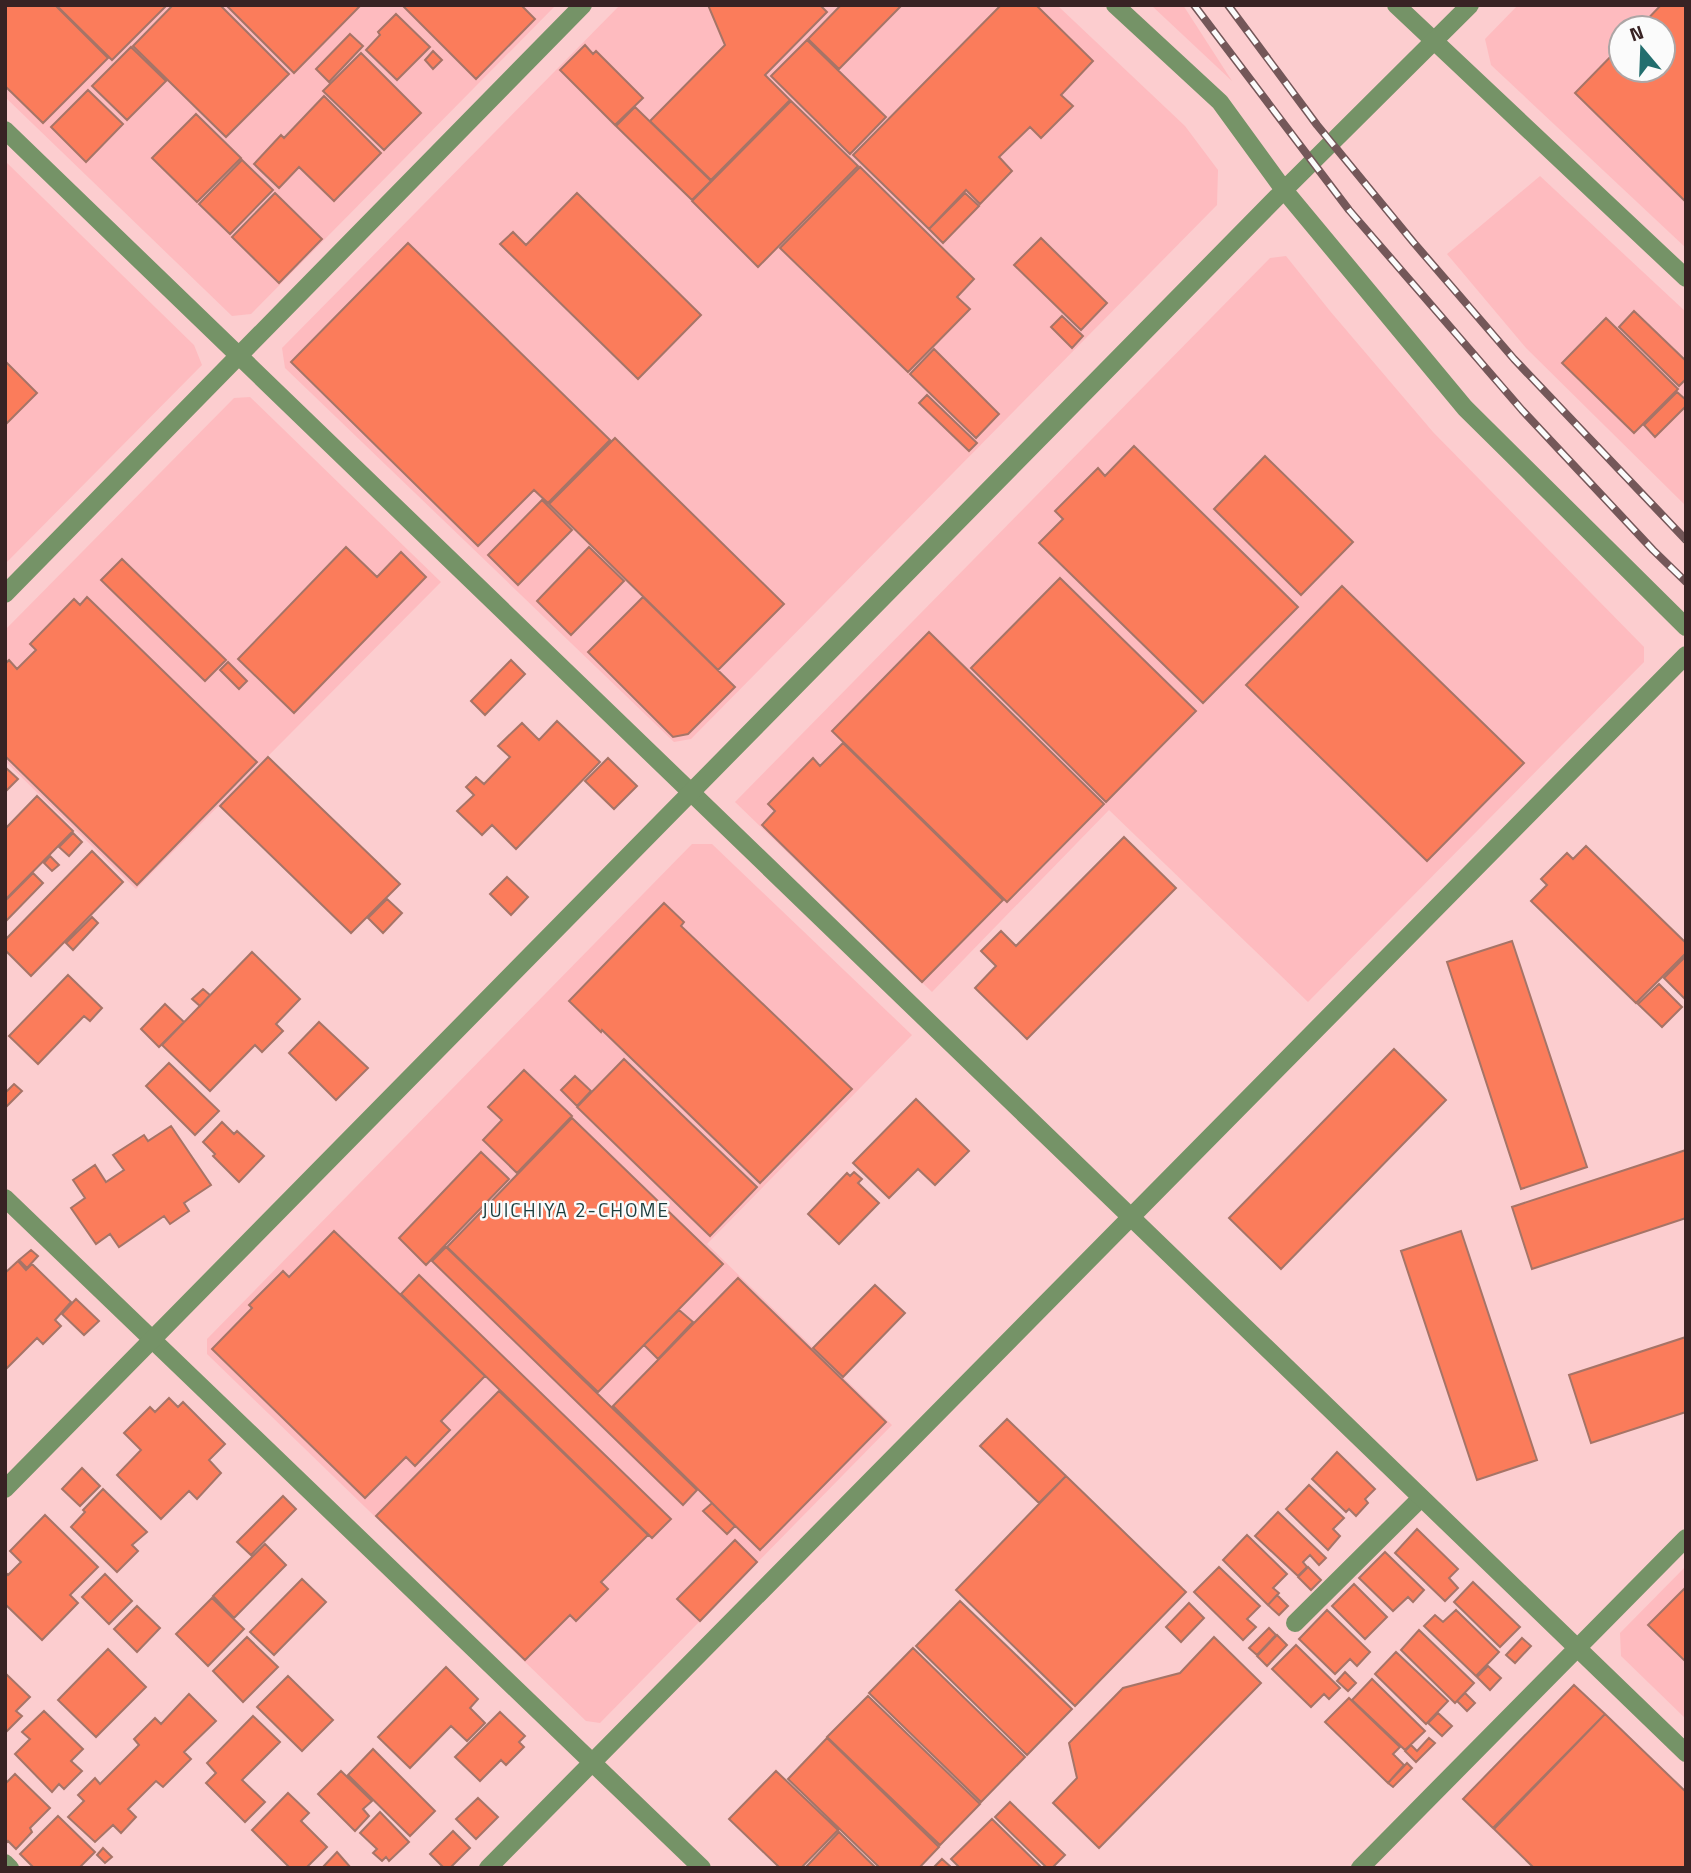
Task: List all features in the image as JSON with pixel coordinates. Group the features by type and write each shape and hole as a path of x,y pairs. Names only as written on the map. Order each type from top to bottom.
{"street":[{"path":"5,594 583,5"},
{"path":"1115,5 1220,102 1284,190 1465,408 1686,627"},
{"path":"1396,5 1686,278"},
{"path":"5,1489 1284,190 1470,5"},
{"path":"5,130 1686,1753"},
{"path":"488,1868 1686,655"},
{"path":"5,1198 702,1868"},
{"path":"1295,1623 1421,1498"},
{"path":"1360,1868 1686,1538"},
{"path":"5,1863 10,1868"}],"shaded area":[{"path":"5,5 556,5 251,314 232,316 5,97"},
{"path":"620,5 1057,5 1185,126 1218,170 1217,205 691,739 674,742 285,368 282,348"},
{"path":"1151,5 1183,5 1232,81"},
{"path":"1518,5 1686,5 1686,248 1491,65 1485,39"},
{"path":"5,161 194,345 202,365 5,564"},
{"path":"1540,176 1686,312 1686,506 1526,348 1447,254"},
{"path":"1286,256 1433,432 1644,647 1644,662 1308,1002 1109,810 932,992 735,802 1270,258"},
{"path":"250,397 441,582 136,889 5,761 5,630 234,398"},
{"path":"692,844 712,844 912,1035 707,1244 892,1425 600,1723 586,1721 207,1354 207,1339"},
{"path":"1686,1566 1686,1719 1621,1656 1620,1633"}],"building":[{"path":"5,5 55,5 108,58 43,123 5,86"},
{"path":"56,5 167,5 112,60"},
{"path":"173,5 220,5 289,74 226,137 133,46"},
{"path":"226,5 361,5 294,73"},
{"path":"402,5 521,5 535,19 476,79"},
{"path":"708,5 820,5 827,12 765,75 790,100 711,180 650,121 725,45"},
{"path":"841,5 902,5 839,69 808,39"},
{"path":"1001,5 1036,5 1093,61 1061,95 1073,106 1041,138 1030,127 999,157 1012,171 980,204 966,190 929,229 853,155"},
{"path":"1661,5 1686,5 1686,202 1575,93 1607,60 1607,84 1677,84 1677,14 1652,14"},
{"path":"396,14 430,47 397,80 366,50 380,35 378,32"},
{"path":"350,34 363,46 329,82 316,69"},
{"path":"807,40 886,117 850,154 771,76"},
{"path":"585,45 593,54 596,51 643,98 615,125 560,70"},
{"path":"131,47 166,81 127,120 92,86"},
{"path":"433,51 442,60 433,69 425,60"},
{"path":"361,53 421,113 384,150 323,91"},
{"path":"88,90 123,124 86,162 51,127"},
{"path":"324,96 381,153 334,201 299,167 279,188 254,164 281,135 284,138"},
{"path":"791,101 858,166 758,267 692,201"},
{"path":"635,107 711,181 692,200 616,126"},
{"path":"196,114 241,158 197,202 152,158"},
{"path":"242,160 273,190 230,234 199,204"},
{"path":"860,167 974,279 957,297 970,309 908,372 780,248"},
{"path":"275,193 322,239 279,283 232,237"},
{"path":"577,193 701,315 638,379 500,244 513,232 526,245"},
{"path":"965,193 979,206 943,243 929,229"},
{"path":"1041,238 1107,303 1081,330 1014,265"},
{"path":"408,243 610,440 548,503 534,490 478,546 291,362"},
{"path":"1634,311 1686,361 1686,379 1679,386 1619,327"},
{"path":"1062,316 1083,336 1072,348 1051,327"},
{"path":"1606,318 1678,389 1634,433 1562,363"},
{"path":"934,349 999,414 976,438 910,374"},
{"path":"5,361 37,393 5,425"},
{"path":"1677,392 1686,400 1686,406 1655,437 1644,425"},
{"path":"927,395 977,443 969,451 919,403"},
{"path":"615,438 784,604 718,670 549,504"},
{"path":"1134,446 1298,607 1203,703 1039,543 1063,519 1055,511 1098,468 1105,476"},
{"path":"1265,456 1353,542 1301,595 1214,509"},
{"path":"542,500 572,530 518,585 488,555"},
{"path":"346,547 377,577 401,552 426,577 294,713 238,659"},
{"path":"589,547 624,581 571,635 537,601"},
{"path":"122,559 226,660 205,681 101,580"},
{"path":"1060,578 1196,711 1106,802 971,668"},
{"path":"1342,586 1524,763 1427,861 1246,685"},
{"path":"87,597 257,762 137,885 5,756 5,664 9,660 17,669 36,650 30,644 74,599 80,605"},
{"path":"643,597 735,687 688,734 673,737 588,652"},
{"path":"929,632 1104,804 1007,902 832,731"},
{"path":"511,660 525,674 485,715 471,701"},
{"path":"228,662 247,681 239,689 220,670"},
{"path":"557,721 600,762 516,849 492,825 482,835 457,811 474,795 466,787 476,777 484,784 510,757 498,746 522,723 539,740"},
{"path":"843,743 1003,900 922,982 762,825 775,811 768,804 813,758 820,766"},
{"path":"268,757 400,884 351,933 220,806"},
{"path":"608,758 637,786 614,809 585,781"},
{"path":"5,767 18,779 5,792"},
{"path":"37,796 73,831 5,900 5,829"},
{"path":"73,833 82,842 69,856 59,847"},
{"path":"1124,837 1176,888 1027,1039 975,988 996,966 981,951 1001,931 1016,946"},
{"path":"1586,846 1686,943 1686,953 1636,1003 1531,901 1547,885 1541,879 1567,853 1573,859"},
{"path":"92,851 123,882 31,976 5,950 5,940"},
{"path":"50,856 59,865 52,871 44,863"},
{"path":"33,873 43,883 5,922 5,901"},
{"path":"507,877 528,897 511,915 490,894"},
{"path":"387,899 402,913 383,933 368,918"},
{"path":"664,903 684,922 681,926 852,1089 760,1183 569,1001"},
{"path":"92,917 98,923 73,950 66,943"},
{"path":"1512,941 1587,1167 1521,1189 1447,962"},
{"path":"252,952 300,999 276,1024 283,1031 262,1052 255,1045 210,1091 162,1045"},
{"path":"1686,956 1686,1000 1664,978"},
{"path":"68,975 102,1008 90,1021 84,1016 38,1064 9,1036"},
{"path":"1659,984 1682,1007 1662,1027 1638,1004"},
{"path":"203,989 210,995 200,1006 192,999"},
{"path":"165,1004 184,1022 159,1047 141,1029"},
{"path":"319,1022 368,1068 336,1100 289,1053"},
{"path":"1394,1049 1446,1100 1281,1269 1229,1218"},
{"path":"624,1059 757,1187 710,1236 577,1107"},
{"path":"169,1063 219,1111 195,1135 146,1086"},
{"path":"524,1070 572,1116 517,1173 483,1140 502,1120 488,1107"},
{"path":"575,1076 591,1091 577,1106 561,1090"},
{"path":"14,1084 22,1091 5,1108 5,1093"},
{"path":"916,1099 969,1151 935,1185 918,1169 889,1198 853,1163"},
{"path":"572,1118 723,1264 598,1392 447,1247"},
{"path":"222,1122 234,1134 237,1131 264,1156 239,1182 203,1142"},
{"path":"171,1126 211,1185 184,1203 189,1211 170,1224 164,1216 119,1247 110,1234 96,1244 71,1208 85,1198 73,1180 95,1165 106,1182 124,1170 113,1155 144,1135 148,1141"},
{"path":"1686,1150 1686,1218 1532,1269 1512,1207"},
{"path":"481,1152 509,1179 426,1265 399,1238"},
{"path":"854,1172 862,1179 858,1183 879,1203 839,1244 808,1214 847,1173 850,1176"},
{"path":"334,1231 485,1376 441,1421 450,1430 415,1466 406,1457 365,1498 212,1349 252,1308 249,1305 283,1271 289,1277"},
{"path":"1461,1231 1537,1460 1477,1480 1401,1251"},
{"path":"446,1247 697,1490 683,1505 432,1261"},
{"path":"31,1250 38,1256 27,1268 19,1260"},
{"path":"18,1261 26,1270 32,1264 71,1302 55,1320 61,1326 43,1344 37,1338 5,1370 5,1273"},
{"path":"419,1275 671,1519 652,1538 401,1294"},
{"path":"738,1278 886,1422 760,1550 613,1406"},
{"path":"875,1285 905,1313 843,1377 813,1348"},
{"path":"76,1299 99,1321 84,1335 62,1314"},
{"path":"679,1310 693,1322 658,1359 644,1345"},
{"path":"1686,1337 1686,1412 1591,1443 1569,1375"},
{"path":"499,1391 648,1535 601,1582 608,1589 576,1621 570,1615 525,1660 376,1516"},
{"path":"169,1398 178,1407 183,1402 225,1444 209,1460 221,1473 197,1499 189,1491 161,1519 117,1475 141,1450 124,1433 150,1407 155,1412"},
{"path":"1007,1419 1066,1476 1039,1503 980,1446"},
{"path":"1337,1452 1375,1489 1365,1499 1368,1503 1356,1516 1349,1509 1346,1512 1312,1479"},
{"path":"82,1468 100,1486 80,1506 62,1489"},
{"path":"1066,1476 1186,1592 1075,1706 956,1590"},
{"path":"1309,1485 1344,1518 1333,1529 1340,1536 1328,1550 1286,1509"},
{"path":"103,1489 147,1532 132,1545 138,1551 117,1572 71,1527"},
{"path":"283,1496 296,1509 251,1555 237,1542"},
{"path":"712,1503 735,1526 727,1534 703,1511"},
{"path":"1278,1512 1326,1558 1319,1565 1310,1555 1303,1562 1307,1567 1298,1576 1255,1536"},
{"path":"45,1515 98,1567 70,1595 78,1603 42,1640 5,1604 5,1572 8,1575 21,1562 10,1551"},
{"path":"1417,1529 1458,1569 1449,1578 1458,1588 1445,1601 1395,1553"},
{"path":"1247,1535 1287,1574 1273,1588 1279,1593 1268,1605 1223,1560"},
{"path":"735,1540 757,1562 700,1621 677,1599"},
{"path":"265,1544 286,1565 234,1618 213,1596"},
{"path":"1385,1552 1424,1590 1413,1602 1408,1597 1393,1611 1359,1578"},
{"path":"1219,1567 1260,1606 1247,1619 1256,1627 1243,1640 1194,1592"},
{"path":"1308,1567 1321,1580 1311,1590 1298,1577"},
{"path":"105,1574 132,1601 109,1624 82,1597"},
{"path":"302,1579 326,1602 274,1655 250,1632"},
{"path":"1473,1582 1520,1627 1500,1647 1454,1602"},
{"path":"1354,1584 1387,1617 1365,1639 1332,1606"},
{"path":"1686,1587 1686,1662 1648,1625"},
{"path":"1277,1595 1288,1606 1279,1615 1268,1605"},
{"path":"212,1598 244,1629 208,1666 176,1634"},
{"path":"960,1601 1072,1709 1027,1755 916,1646"},
{"path":"1189,1603 1204,1618 1181,1642 1166,1627"},
{"path":"137,1606 160,1628 137,1652 114,1629"},
{"path":"1327,1610 1370,1652 1357,1666 1350,1659 1335,1674 1299,1639"},
{"path":"1456,1610 1499,1652 1476,1676 1424,1626 1435,1615 1443,1622"},
{"path":"1269,1628 1276,1635 1257,1655 1249,1648"},
{"path":"1419,1630 1474,1683 1455,1703 1401,1650"},
{"path":"1277,1635 1287,1645 1267,1666 1257,1656"},
{"path":"247,1637 278,1667 243,1702 213,1671"},
{"path":"1214,1637 1261,1683 1099,1848 1053,1803 1077,1778 1069,1743 1123,1688 1180,1673"},
{"path":"1522,1638 1531,1646 1515,1663 1506,1655"},
{"path":"1296,1645 1340,1688 1329,1699 1324,1694 1311,1707 1272,1669"},
{"path":"913,1648 1025,1757 981,1802 869,1693"},
{"path":"108,1649 146,1687 96,1737 58,1700"},
{"path":"1396,1652 1448,1701 1426,1724 1375,1674"},
{"path":"1488,1666 1501,1678 1490,1690 1477,1677"},
{"path":"446,1667 478,1699 470,1708 485,1723 467,1741 451,1726 410,1768 378,1737"},
{"path":"1345,1672 1356,1683 1348,1691 1337,1681"},
{"path":"5,1673 30,1697 16,1711 22,1716 5,1733"},
{"path":"288,1676 333,1720 302,1751 257,1707"},
{"path":"1372,1679 1425,1731 1405,1750 1352,1700"},
{"path":"1574,1685 1605,1714 1493,1828 1463,1799"},
{"path":"1465,1693 1475,1703 1467,1711 1457,1701"},
{"path":"189,1694 216,1721 184,1752 191,1759 163,1787 156,1781 128,1809 136,1817 121,1833 113,1825 95,1842 68,1817 84,1801 78,1795 95,1778 100,1784 139,1745 134,1739 155,1718 161,1724"},
{"path":"868,1696 980,1804 940,1845 827,1737"},
{"path":"1349,1698 1400,1747 1393,1754 1404,1765 1388,1783 1325,1722"},
{"path":"44,1711 83,1749 71,1761 82,1771 64,1789 59,1784 52,1792 15,1754 30,1739 22,1732"},
{"path":"500,1712 525,1736 519,1742 524,1747 506,1765 501,1760 480,1781 455,1757"},
{"path":"1438,1713 1452,1726 1442,1736 1428,1723"},
{"path":"1605,1714 1686,1792 1686,1868 1534,1868 1494,1829"},
{"path":"253,1716 280,1742 242,1780 265,1802 245,1822 206,1783 216,1773 207,1763"},
{"path":"827,1738 939,1847 919,1868 880,1868 788,1779"},
{"path":"1429,1738 1435,1743 1416,1762 1405,1751 1411,1745 1417,1751"},
{"path":"373,1749 435,1811 410,1836 348,1775"},
{"path":"1407,1763 1412,1768 1393,1787 1388,1783"},
{"path":"341,1771 372,1801 363,1809 369,1816 355,1831 318,1794"},
{"path":"776,1771 838,1830 801,1868 780,1868 729,1819"},
{"path":"15,1774 50,1808 30,1828 32,1832 16,1849 8,1841 5,1844 5,1784"},
{"path":"288,1793 309,1813 301,1821 327,1847 306,1868 290,1868 252,1830"},
{"path":"478,1798 498,1817 476,1839 456,1819"},
{"path":"1010,1802 1065,1855 1052,1868 1047,1868 995,1817"},
{"path":"380,1812 409,1842 389,1861 386,1857 382,1861 373,1853 377,1849 360,1833"},
{"path":"58,1816 95,1852 79,1868 34,1868 20,1854"},
{"path":"992,1819 1042,1868 960,1868 951,1859"},
{"path":"453,1831 470,1848 450,1868 444,1868 430,1854"},
{"path":"839,1832 876,1868 805,1868"},
{"path":"103,1848 112,1857 105,1863 97,1855"},
{"path":"337,1852 351,1868 322,1868"},
{"path":"942,1859 952,1868 933,1868"}],"railway":[{"path":"1194,5 1349,210 1522,410 1686,582"},
{"path":"1228,5 1317,125 1414,243 1514,359 1686,540"}],"district":[{"name":"JUICHIYA 2-CHOME","path":"576,1209"}]}
